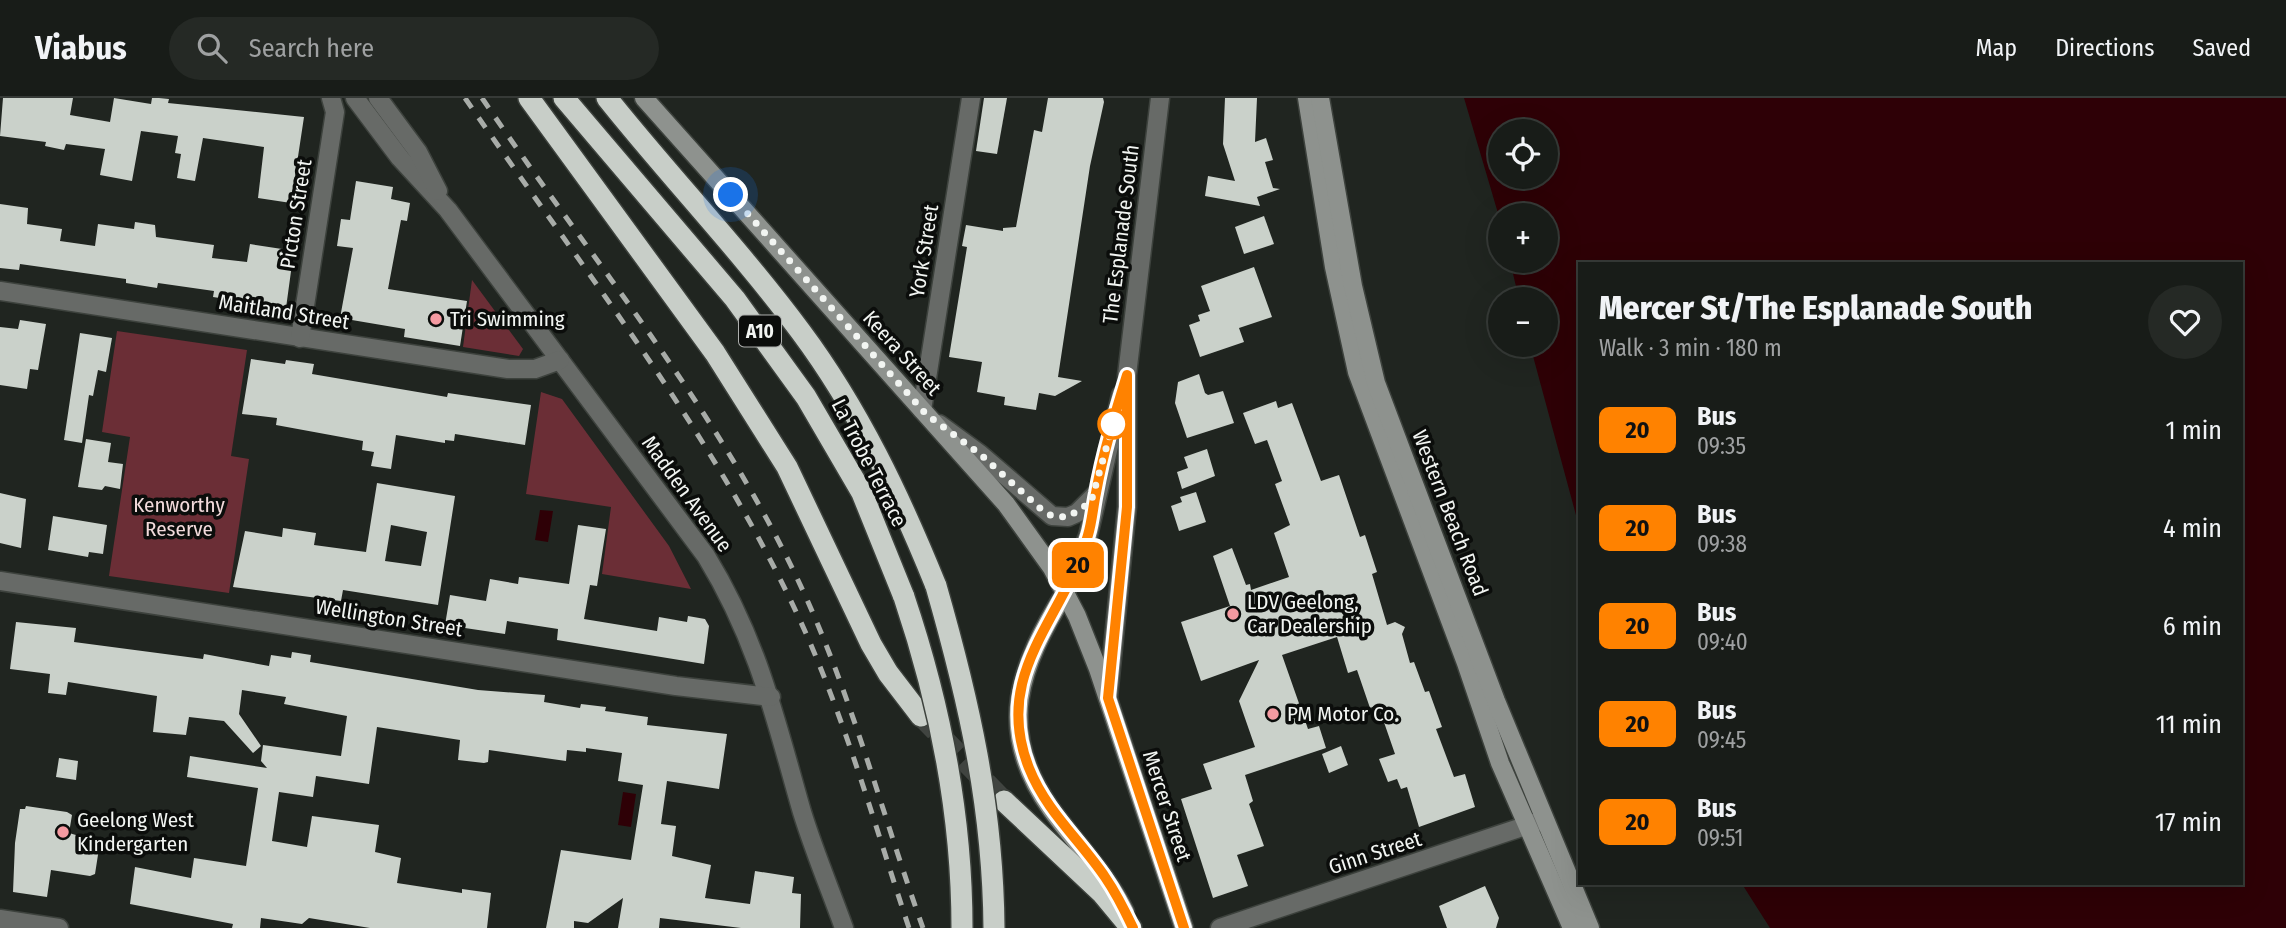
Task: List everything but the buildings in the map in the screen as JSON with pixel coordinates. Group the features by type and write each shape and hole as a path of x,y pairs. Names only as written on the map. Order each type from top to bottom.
{"highway":[{"path":"529,98 722,365 787,467 871,644 888,673 921,716"},
{"name":"La Trobe Terrace","path":"564,98 735,299 806,397 862,493 904,597 920,646 952,787 959,843 962,928"},
{"name":"La Trobe Terrace","path":"607,98 775,298 824,366 874,448 936,586 979,755 989,827 994,928"},
{"path":"1004,801 1102,893 1132,928"}],"street":[{"name":"Picton Street","path":"300,338 335,112 331,98"},
{"name":"Madden Avenue","path":"355,98 400,158 448,209 706,556 740,616 771,697 814,845 833,928"},
{"name":"Madden Avenue","path":"377,98 418,152 448,209"},
{"name":"Keera Street","path":"645,98 1006,504 1066,591 1108,698"},
{"name":"York Street","path":"924,412 971,98"},
{"name":"The Esplanade South","path":"1108,698 1127,507 1127,375 1160,98"},
{"name":"Western Beach Road","path":"1307,98 1334,267 1357,372 1525,826 1572,928"},
{"name":"Western Beach Road","path":"1320,98 1353,286 1376,383 1543,820 1590,928"},
{"name":"Maitland Street","path":"0,291 508,369 535,369 560,360"},
{"name":"The Esplanade South","path":"1127,375 1096,494 1088,536 1066,591 1035,643 1024,671 1018,714 1020,738 1028,765 1041,793 1105,876 1132,928"},
{"path":"924,412 980,454 1052,516 1068,517 1077,513 1096,494"},
{"name":"Wellington Street","path":"0,581 676,685 771,697"},
{"name":"Mercer Street","path":"1108,698 1184,928"},
{"name":"Ginn Street","path":"1220,928 1543,820"},
{"name":"Madden Avenue","path":"814,845 844,928"},
{"path":"0,919 59,928"}],"green space":[{"path":"472,280 523,349 519,356 463,347"},
{"name":"Kenworthy Reserve","path":"117,331 247,350 231,456 249,459 229,593 109,576 130,437 102,432"},
{"path":"541,392 562,399 669,546 691,589 602,574 611,507 526,494"}],"shaded area":[{"path":"1464,98 2286,98 2286,928 1770,928 1743,885 2243,885 2243,262 1578,262 1578,523 1533,357 1558,357 1558,287 1516,287 1513,273 1558,273 1558,203 1495,203 1491,189 1558,189 1558,119 1488,119 1488,179"},
{"path":"540,510 553,511 548,542 535,540"},
{"path":"623,792 636,794 631,827 618,825"}],"tunnel":[{"path":"921,716 1004,801"}],"railway":[{"path":"465,98 636,341 717,465 754,529 788,595 824,676 909,928"},
{"path":"482,98 704,415 745,480 782,548 815,618 845,695 923,928"}],"bus line":[{"name":"20","path":"1133,928 1105,876 1049,807 1034,780 1020,738 1018,714 1021,684 1028,658 1066,591 1088,536 1110,433 1127,375 1127,507 1108,698 1184,928"}],"place":[{"name":"Tri Swimming","path":"436,319"},
{"name":"LDV Geelong, Car Dealership","path":"1233,614"},
{"name":"PM Motor Co.","path":"1273,714"},
{"name":"Geelong West Kindergarten","path":"63,832"}],"route":[{"path":"731,195 926,414 1002,472 1047,514 1068,517 1091,502 1096,494 1113,424"}]}
